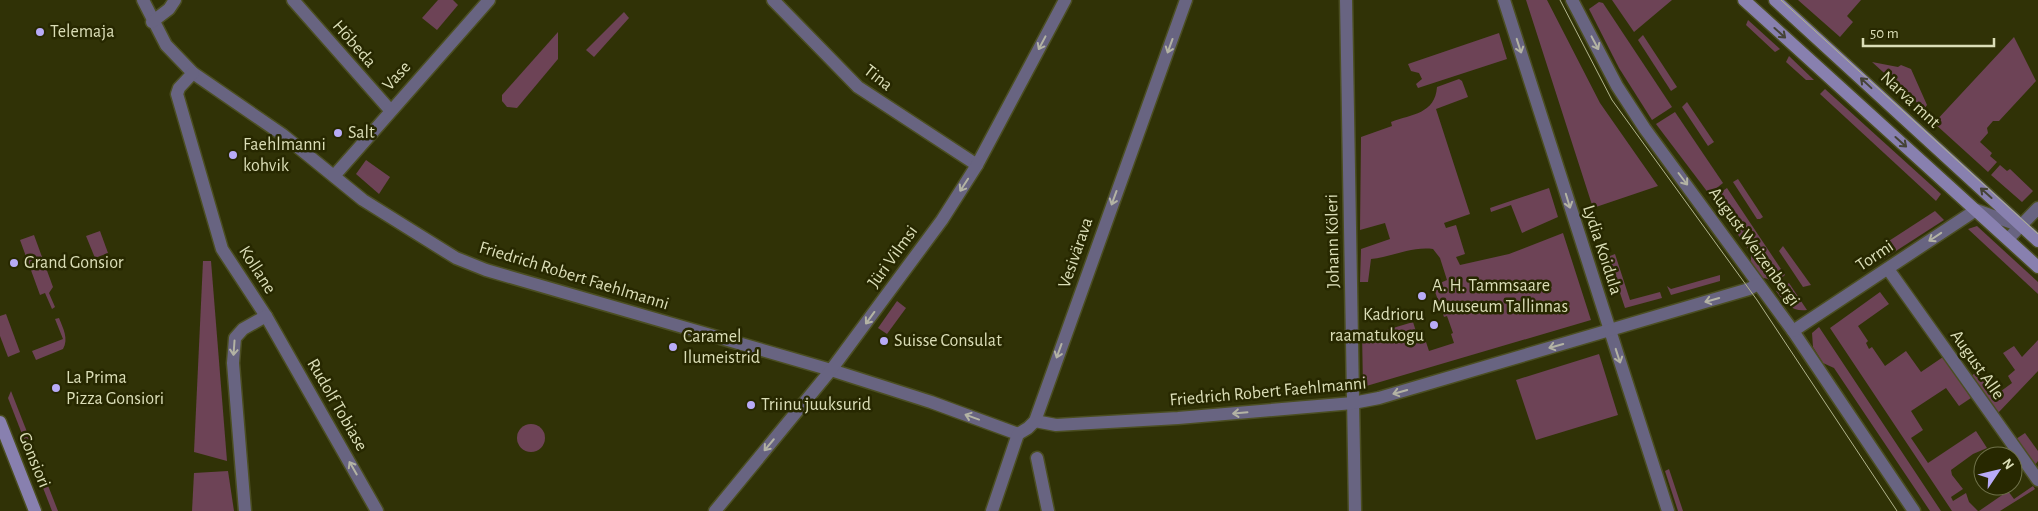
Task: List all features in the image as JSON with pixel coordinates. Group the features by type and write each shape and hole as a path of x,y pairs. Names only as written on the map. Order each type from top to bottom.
{"main road":[{"name":"Narva mnt","path":"1744,0 2038,267"},
{"name":"Narva mnt","path":"1774,0 2038,241"},
{"name":"Gonsiori","path":"0,422 35,511"}],"street":[{"name":"Friedrich Robert Faehlmanni","path":"143,0 152,22 166,45 193,73 283,135 363,200 456,258 486,270 831,370 931,402 1018,434"},
{"path":"152,22 170,9 175,0"},
{"name":"Hõbeda","path":"293,0 390,110"},
{"name":"Vase","path":"334,176 390,110 489,0"},
{"name":"Tina","path":"773,0 858,87 978,165"},
{"name":"Jüri Vilmsi","path":"715,511 831,370 942,220 978,165 1065,0"},
{"name":"Vesivärava","path":"1035,421 1186,0"},
{"name":"Johann Köleri","path":"1346,0 1355,511"},
{"name":"Lydia Koidula","path":"1504,0 1668,511"},
{"name":"August Weizenbergi","path":"1572,0 1617,86 1645,129 1697,197 1793,331 1914,511"},
{"name":"Kollane","path":"193,73 179,88 177,94 213,222 222,248 266,316 243,329 235,338 233,364 245,511"},
{"path":"2008,239 2038,208"},
{"name":"Narva mnt","path":"1976,210 2022,226"},
{"name":"Tormi","path":"1793,331 1976,210"},
{"name":"August Alle","path":"1888,269 2038,480"},
{"name":"Friedrich Robert Faehlmanni","path":"1035,421 1056,425 1178,418 1353,403 1379,398 1749,289 1758,284"},
{"name":"Rudolf Tobiase","path":"266,316 377,511"},
{"path":"992,511 1018,434 1035,421"},
{"path":"1036,458 1048,511"}],"shaded area":[{"path":"438,0 453,0 458,5 437,30 422,18"},
{"path":"1526,0 1547,0 1600,103 1658,186 1593,208"},
{"path":"1612,0 1672,0 1634,32"},
{"path":"1798,0 1861,0 1847,16 1853,22 1840,37"},
{"path":"1599,2 1603,3 1672,107 1652,120 1619,68 1589,9"},
{"path":"624,12 629,18 594,57 586,50"},
{"path":"1748,20 1780,49 1775,52 1746,25"},
{"path":"558,32 558,59 517,108 507,107 502,101 502,95"},
{"path":"1499,33 1507,59 1418,88 1416,84 1422,79 1419,73 1411,71 1408,64"},
{"path":"1643,35 1677,87 1671,91 1638,40"},
{"path":"2014,37 2036,81 1999,121 1993,121 1987,128 1988,133 1980,142 1992,153 1990,156 1997,162 1988,172 1934,123"},
{"path":"1789,56 1814,80 1806,80 1786,62"},
{"path":"1872,62 1898,67 1901,65 1911,69 1927,105 1924,109"},
{"path":"1459,79 1462,81 1468,97 1436,109 1470,214 1444,223 1446,228 1456,225 1465,254 1456,257 1460,265 1509,254 1563,233 1591,320 1363,387 1362,333 1383,331 1413,322 1420,344 1426,342 1429,351 1454,343 1451,334 1453,333 1447,316 1444,317 1433,286 1447,280 1440,258 1433,249 1410,250 1371,259 1368,282 1360,282 1361,249 1390,239 1385,223 1360,230 1361,137 1392,126 1391,122 1421,112 1432,103 1437,87"},
{"path":"1825,89 1941,194 1936,201 1820,94"},
{"path":"1687,102 1714,142 1708,146 1682,107"},
{"path":"1675,112 1723,183 1709,194 1656,124"},
{"path":"366,160 390,177 379,194 356,174"},
{"path":"2000,165 2007,171 2010,169 2033,191 2022,202 1991,175"},
{"path":"1738,179 1763,217 1760,219 1757,219 1733,182"},
{"path":"1549,188 1558,217 1522,233 1511,205 1491,212 1490,208"},
{"path":"1727,188 1785,275 1773,285 1768,279 1759,277 1751,264 1751,253 1712,198"},
{"path":"1935,211 1944,220 1882,260 1875,250"},
{"path":"1977,226 2038,282 2038,294 1968,229"},
{"path":"100,231 108,253 95,258 86,236"},
{"path":"34,235 53,287 49,293 55,307 52,309 45,293 40,295 20,240"},
{"path":"1783,246 1811,285 1803,287 1779,251"},
{"path":"1615,254 1630,300 1660,292 1662,298 1625,308 1609,260 1610,256"},
{"path":"203,261 211,261 227,461 194,452"},
{"path":"1720,275 1720,281 1671,295 1667,286 1671,289"},
{"path":"1789,283 1807,310 1793,308 1776,291"},
{"path":"1880,292 1889,304 1858,326 1868,341 1866,343 1869,349 1872,347 1885,366 1906,351 1921,372 1943,357 1971,398 1959,406 1946,388 1911,411 1923,430 1911,438 1928,463 1976,431 1986,446 1973,446 1973,454 1951,470 1952,475 1963,489 1951,497 1953,501 1966,493 1969,502 1978,511 1952,511 1830,328"},
{"path":"897,301 906,308 887,334 878,328"},
{"path":"6,314 20,352 8,357 0,336 0,316"},
{"path":"59,318 65,337 63,349 36,360 32,351 63,339 55,319"},
{"path":"1819,327 1941,511 1930,511 1834,368 1823,363 1813,347 1812,333"},
{"path":"2038,340 2038,371 1998,413 1971,376 1978,371 1997,394 2012,383 2008,376 2015,370 2003,353 2014,346 2022,357"},
{"path":"1599,354 1618,415 1536,440 1516,380"},
{"path":"11,391 58,511 52,511 8,398"},
{"path":"531,424 541,428 545,438 541,448 531,452 521,448 517,438 521,428"},
{"path":"2025,433 2038,451 2038,461 2035,465 2023,446 2016,439"},
{"path":"1669,469 1683,511 1678,511 1665,471"},
{"path":"228,471 234,511 192,511 194,473"},
{"path":"2033,486 2035,489 2000,511 1979,511 2001,496 2012,496 2014,499 2023,496 2023,493"}],"tram line":[{"path":"1560,0 1612,100 1757,300 1897,511"},
{"path":"1781,0 2038,234"}],"place":[{"name":"Telemaja","path":"40,32"},
{"name":"Salt","path":"338,133"},
{"name":"Faehlmanni kohvik","path":"233,155"},
{"name":"Grand Gonsior","path":"14,263"},
{"name":"A. H. Tammsaare Muuseum Tallinnas","path":"1422,296"},
{"name":"Kadrioru raamatukogu","path":"1434,325"},
{"name":"Suisse Consulat","path":"884,341"},
{"name":"Caramel Ilumeistrid","path":"673,347"},
{"name":"La Prima Pizza Gonsiori","path":"56,388"},
{"name":"Triinu juuksurid","path":"751,405"}]}
